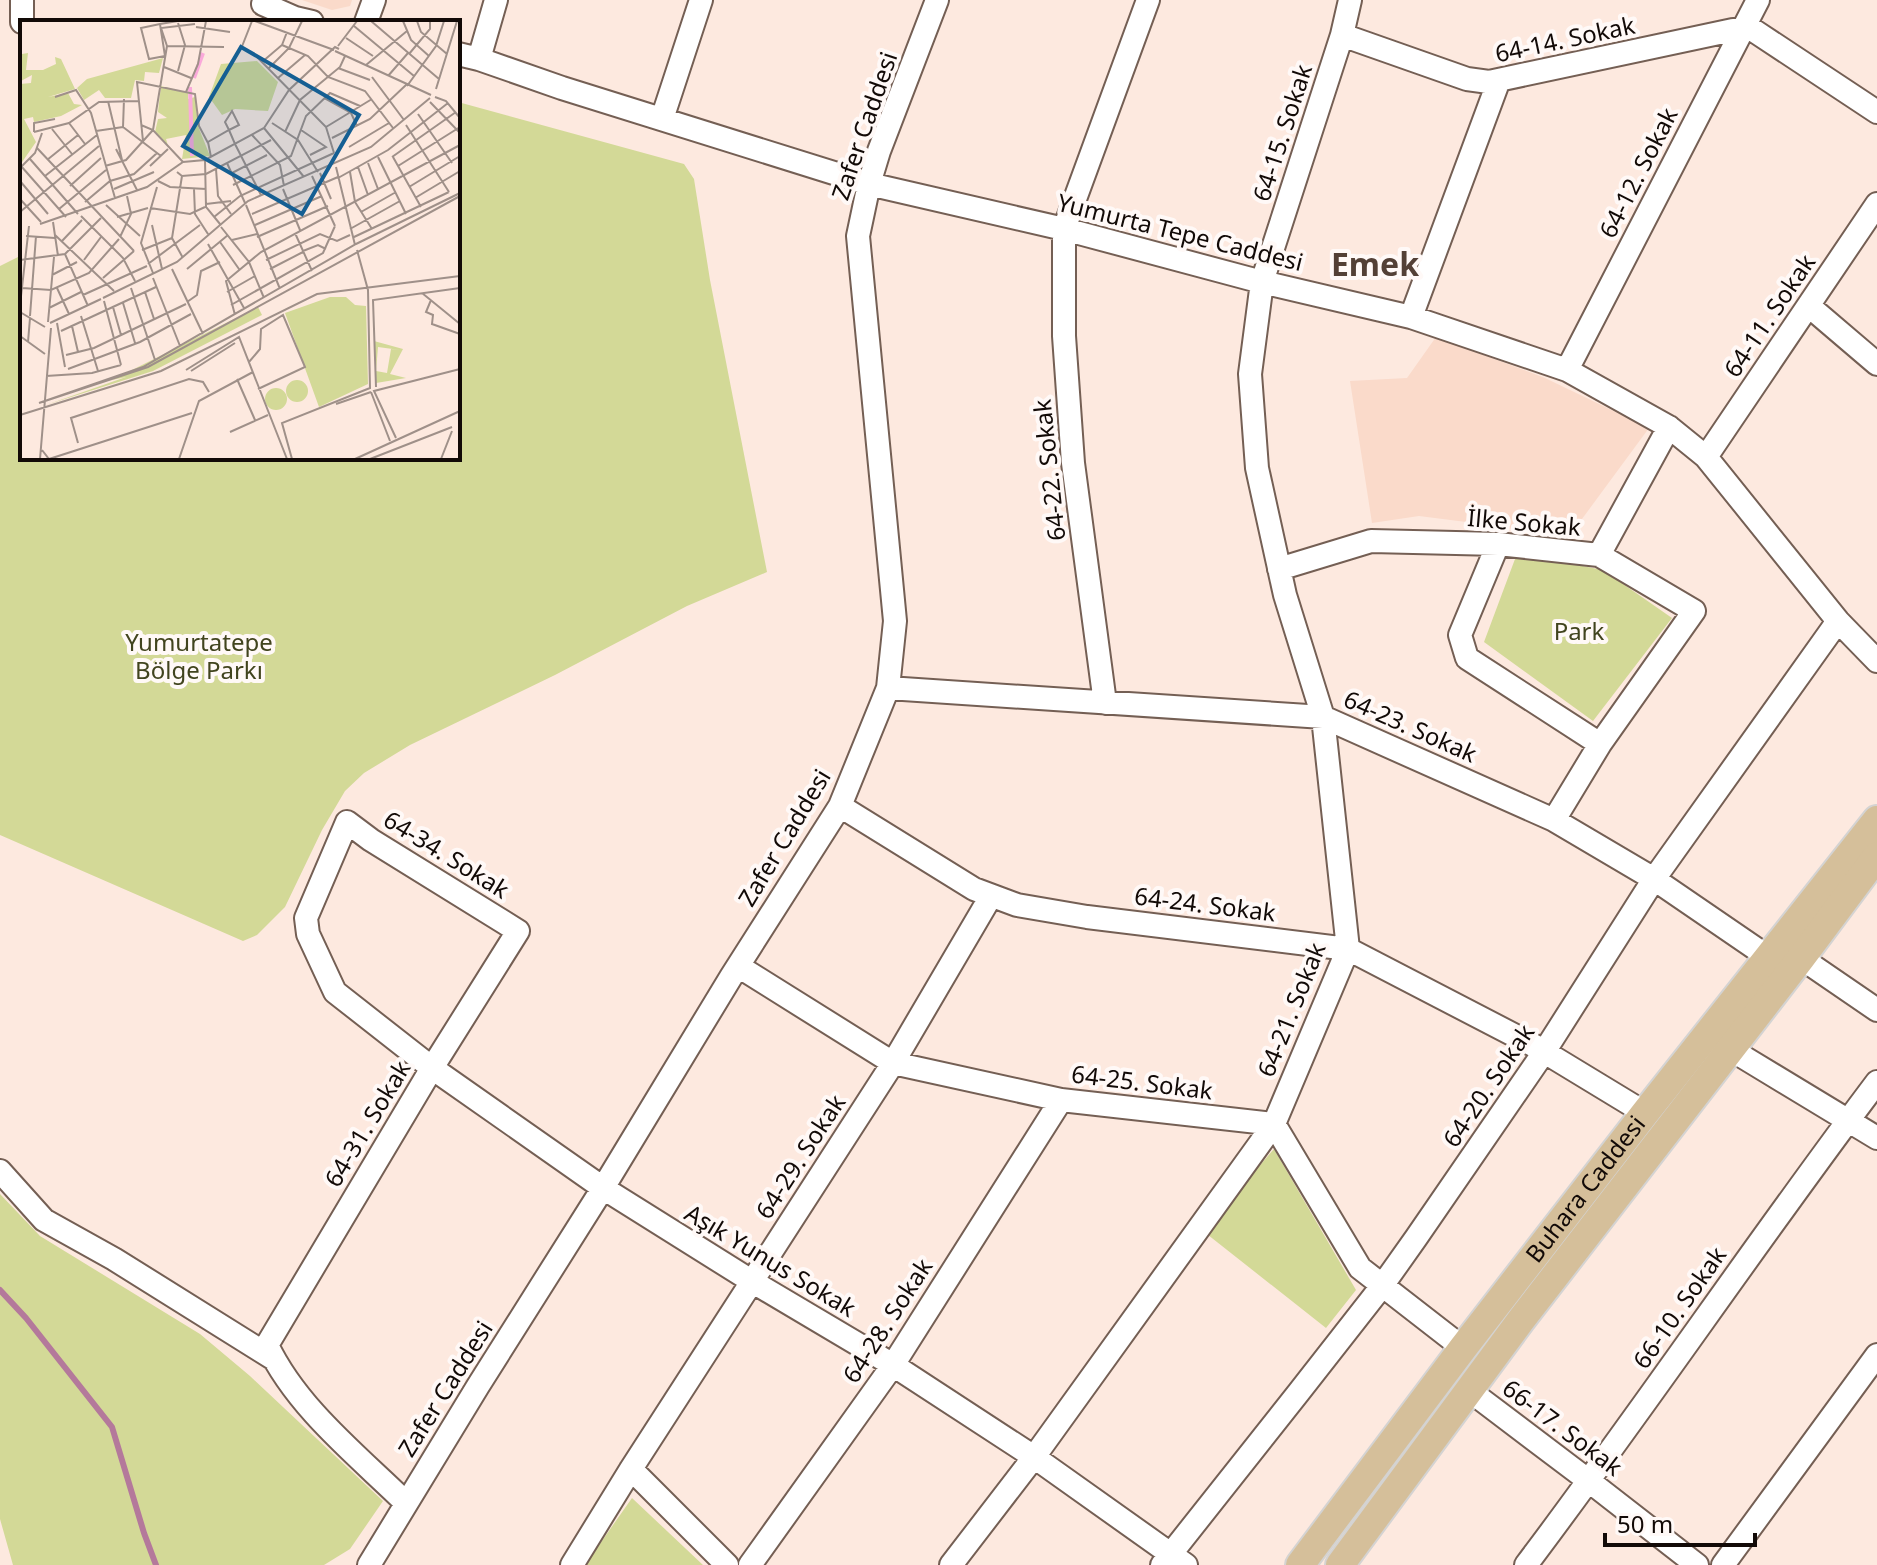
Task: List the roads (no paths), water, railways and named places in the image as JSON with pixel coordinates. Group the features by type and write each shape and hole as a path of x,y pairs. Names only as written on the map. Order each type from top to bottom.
{"main road":[{"name":"Buhara Caddesi","path":"1300,1565 1645,1113 1877,820"},
{"name":"Buhara Caddesi","path":"1340,1565 1530,1308 1877,856"}],"street":[{"path":"367,20 374,0"},
{"path":"469,56 496,0"},
{"path":"662,119 701,0"},
{"name":"Zafer Caddesi","path":"369,1565 840,806 888,688 895,621 858,236 879,151 937,0"},
{"path":"1064,229 1148,0"},
{"name":"64-15. Sokak","path":"1262,282 1342,35 1350,0"},
{"name":"64-12. Sokak","path":"1567,370 1758,0"},
{"path":"263,4 304,20"},
{"path":"1742,30 1753,30 1877,112"},
{"name":"64-14. Sokak","path":"1342,35 1467,79 1489,82 1742,30"},
{"name":"Yumurta Tepe Caddesi","path":"469,56 869,184 1064,229 1262,282 1411,317 1567,370 1669,427 1706,457 1838,621 1877,661"},
{"path":"1411,317 1499,80"},
{"name":"64-11. Sokak","path":"1706,457 1877,204"},
{"name":"64-22. Sokak","path":"1064,229 1064,336 1073,463 1105,703"},
{"name":"64-21. Sokak","path":"951,1565 1034,1457 1274,1124 1348,949 1323,717 1285,595 1257,468 1250,374 1262,282"},
{"path":"1809,306 1877,364"},
{"path":"1599,555 1669,427"},
{"name":"İlke Sokak","path":"1279,569 1371,541 1498,544 1599,555 1694,611 1600,744 1554,820"},
{"path":"1498,544 1460,635 1467,658 1600,744"},
{"name":"64-20. Sokak","path":"1172,1561 1382,1286 1544,1052 1654,879 1838,621"},
{"name":"64-23. Sokak","path":"888,688 1323,717 1554,820 1654,879 1768,957"},
{"name":"64-24. Sokak","path":"840,806 974,889 1017,905 1087,917 1348,949 1544,1052 1645,1113"},
{"name":"64-34. Sokak","path":"335,992 308,934 306,918 347,822 518,931"},
{"name":"64-29. Sokak","path":"572,1565 893,1063 991,896"},
{"name":"64-31. Sokak","path":"270,1352 432,1068 518,931"},
{"path":"1801,958 1877,1010"},
{"name":"64-25. Sokak","path":"738,966 893,1063 1061,1100 1274,1124"},
{"name":"Aşık Yunus Sokak","path":"335,992 432,1068 603,1188 893,1365 1034,1457 1172,1561"},
{"path":"1730,1049 1877,1138"},
{"name":"66-10. Sokak","path":"1526,1565 1877,1082"},
{"name":"64-28. Sokak","path":"750,1565 893,1365 1061,1100"},
{"path":"1274,1124 1360,1268 1463,1348"},
{"path":"0,1171 44,1220 270,1352 299,1396 406,1503"},
{"path":"1723,1565 1877,1355"},
{"name":"66-17. Sokak","path":"1470,1391 1697,1565"},
{"path":"631,1469 727,1565"}],"waterway":[{"path":"0,1290 26,1318 112,1427 156,1565"}],"district":[{"name":"Emek","path":"1375,265"}],"park label":[{"name":"Park","path":"1579,632"},
{"name":"Yumurtatepe Bölge Parkı","path":"199,657"}]}
